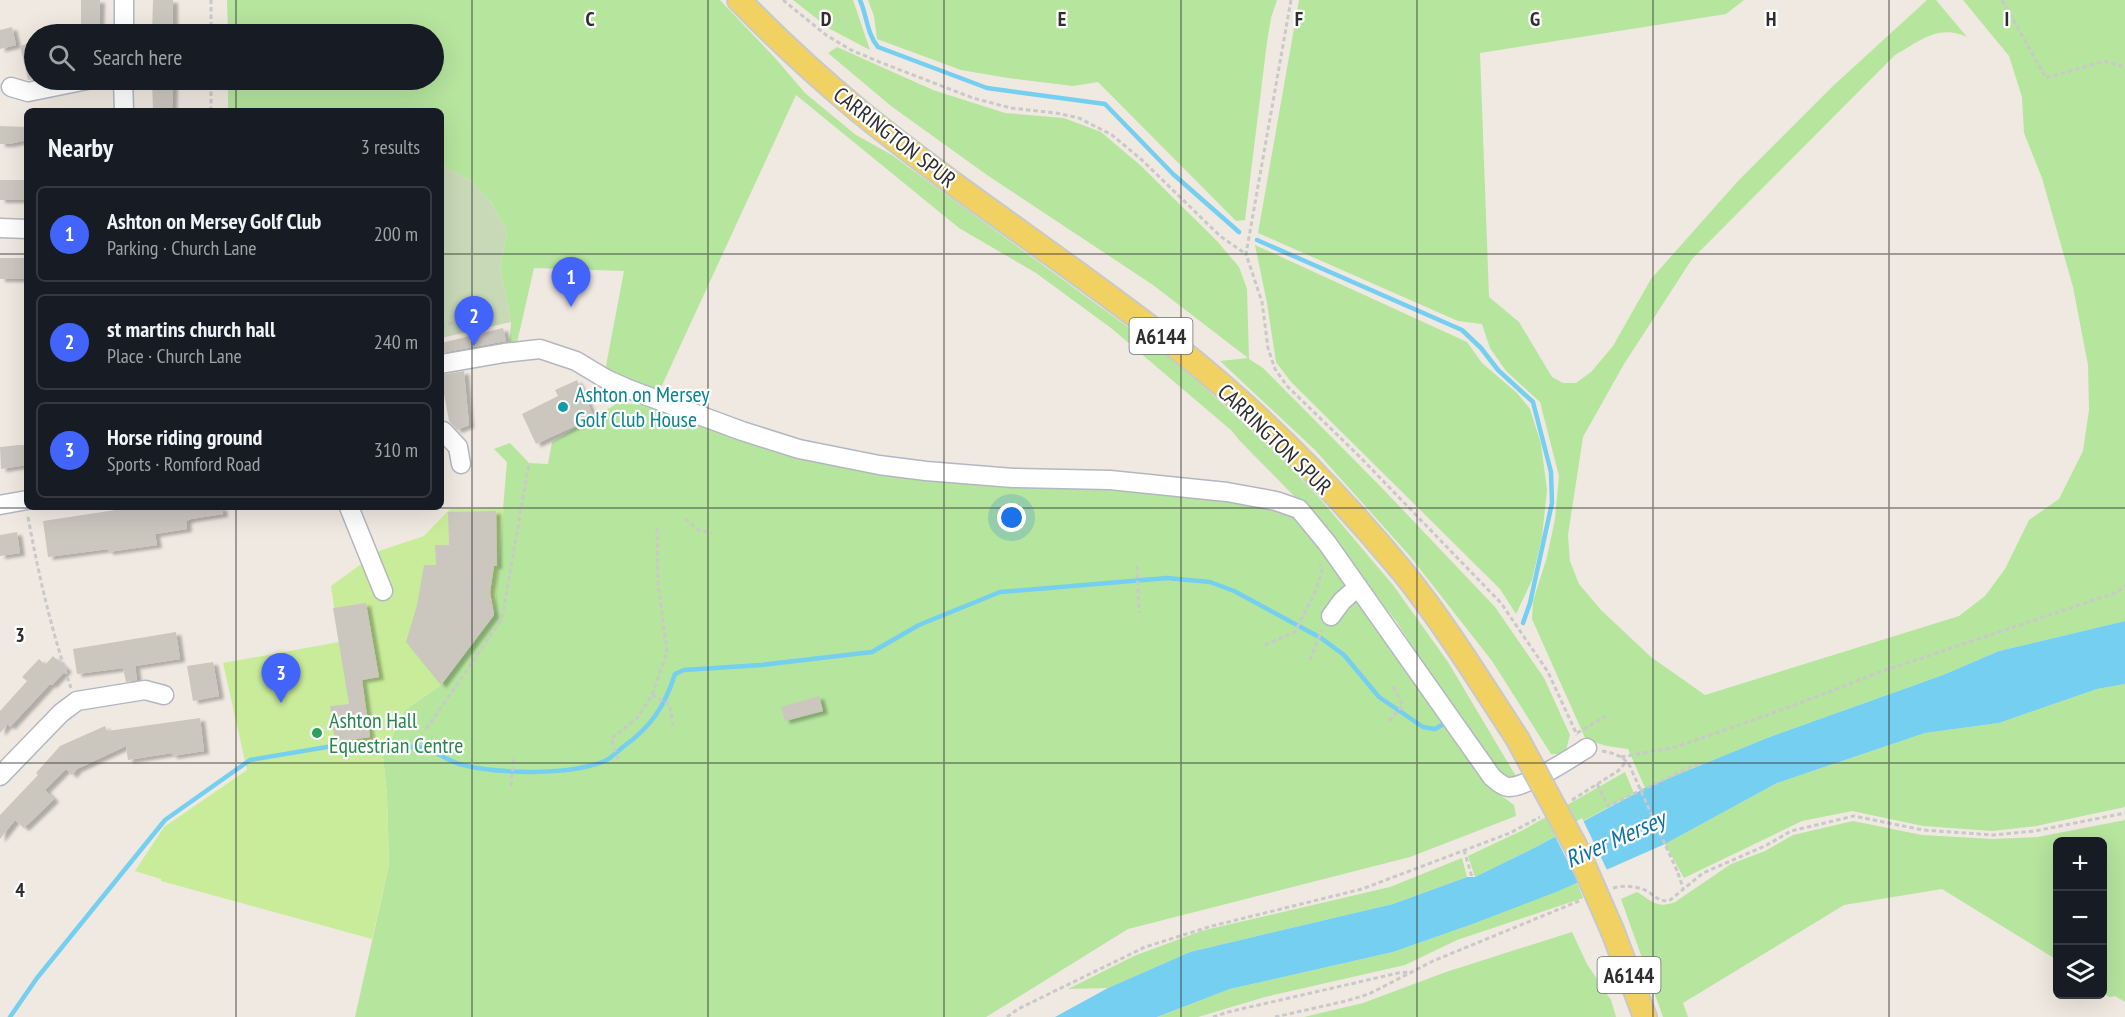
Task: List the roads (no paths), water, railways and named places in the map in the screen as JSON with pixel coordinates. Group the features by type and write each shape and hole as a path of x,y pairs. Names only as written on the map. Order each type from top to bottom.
{"main road":[{"name":"CARRINGTON SPUR","path":"739,0 779,40 859,111 1176,348 1254,414 1326,486 1403,573 1517,738 1575,847 1613,932 1645,1017"}],"street":[{"path":"124,0 124,24"},
{"path":"11,87 28,92 38,90"},
{"path":"123,90 124,108"},
{"path":"0,228 24,229"},
{"path":"444,363 540,349 576,361 606,379 647,395 742,431 799,449 879,465 926,471 1013,478 1121,481 1227,492 1276,501 1299,509 1327,543 1487,772 1499,783 1509,787 1528,780 1582,741"},
{"path":"444,432 458,447 461,464"},
{"path":"0,506 24,500"},
{"path":"350,510 383,591"},
{"path":"1327,623 1342,601 1358,587"},
{"path":"0,776 61,713 77,701 145,690 164,695"}],"water":[{"name":"River Mersey","path":"2125,621 2125,684 2097,689 1999,723 1925,733 1777,783 1665,844 1556,892 1393,952 1230,989 1157,1017 1055,1017 1108,988 1190,952 1393,904 1467,877 1475,877 1645,788 1767,738 1943,675 1999,651"}],"waterway":[{"path":"860,0 874,42 878,47 987,88 1105,104 1173,174 1239,232"},
{"path":"1257,240 1462,330 1481,348 1498,370 1533,402 1551,472 1552,503 1530,603 1523,623"},
{"path":"393,747 425,748 459,764 493,770 532,772 590,766 607,760 642,732 662,706 675,674 684,670 761,665 872,652 919,625 1000,592 1167,578 1210,582 1234,591 1321,638 1344,655 1379,697 1423,727 1435,729 1442,725"},
{"path":"10,1017 37,978 165,820 250,760 339,745"}],"place":[{"name":"Ashton on Mersey Golf Club","path":"571,307"},
{"name":"st martins church hall","path":"474,346"},
{"name":"Ashton on Mersey Golf Club House","path":"563,407"},
{"name":"Horse riding ground","path":"281,703"},
{"name":"Ashton Hall Equestrian Centre","path":"317,733"}]}
